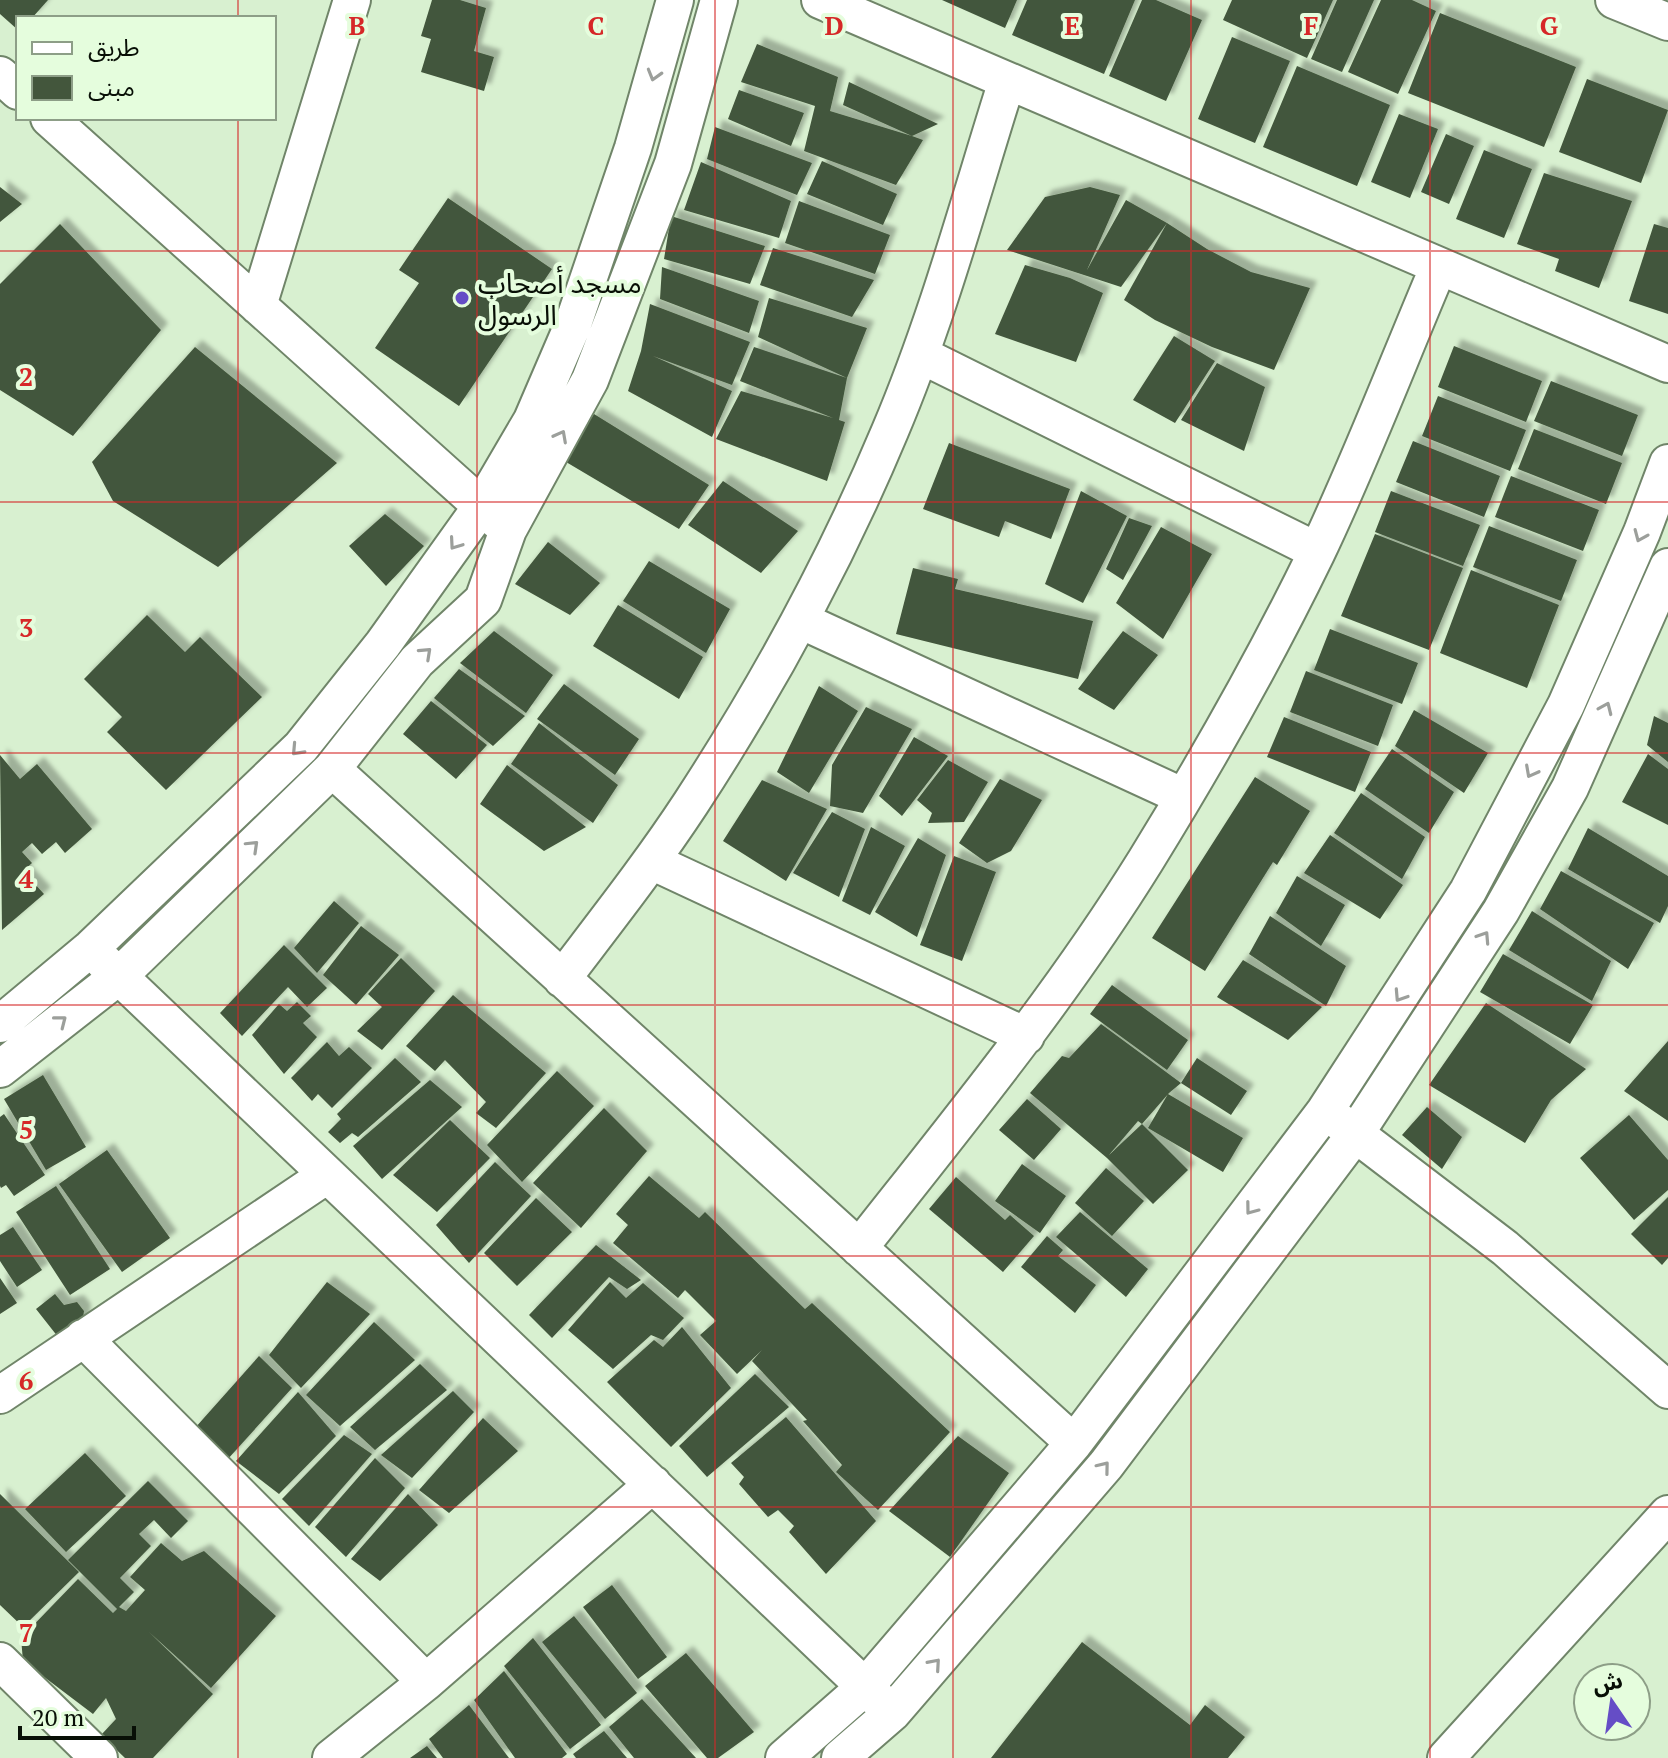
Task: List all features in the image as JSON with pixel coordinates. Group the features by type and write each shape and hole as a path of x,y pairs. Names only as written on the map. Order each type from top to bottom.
{"street":[{"path":"0,1069 119,976 332,769 417,661 483,600 495,518 572,327 633,148 675,0"},
{"path":"0,1024 91,948 301,747 383,644 495,518 590,380 673,164 719,0"},
{"path":"820,0 1668,364"},
{"path":"1614,0 1668,22"},
{"path":"258,306 342,11"},
{"path":"0,75 16,89"},
{"path":"562,979 651,861 728,744 800,620 858,505 921,355 1007,81"},
{"path":"51,120 495,518"},
{"path":"859,1248 1026,1036 1102,927 1184,797 1241,698 1317,551 1439,266"},
{"path":"921,355 1317,551"},
{"path":"784,1758 865,1687 1074,1443 1325,1111 1475,878 1566,705 1642,532 1668,463"},
{"path":"840,1758 892,1713 1106,1465 1356,1133 1501,911 1570,788 1668,567"},
{"path":"800,620 1184,797"},
{"path":"332,769 1074,1443"},
{"path":"651,861 1026,1036"},
{"path":"91,948 892,1713"},
{"path":"1325,1111 1505,1248 1668,1390"},
{"path":"0,1395 327,1175"},
{"path":"83,1338 426,1682"},
{"path":"331,1758 426,1682 653,1484"},
{"path":"1446,1758 1668,1514"},
{"path":"0,1661 99,1758"}],"building":[{"path":"0,0 48,0 34,16 16,16 16,28 0,14"},
{"path":"432,0 460,0 486,8 474,51 494,57 484,91 421,72 431,39 421,36"},
{"path":"942,0 1017,0 1005,28"},
{"path":"1027,0 1135,0 1104,74 1012,35"},
{"path":"1142,0 1156,0 1202,20 1166,101 1109,76"},
{"path":"1232,0 1333,0 1307,58 1223,20"},
{"path":"1337,0 1374,0 1342,72 1311,59"},
{"path":"1381,0 1412,0 1436,11 1398,94 1348,72"},
{"path":"1440,13 1576,67 1544,147 1408,93"},
{"path":"1232,37 1290,61 1255,143 1198,119"},
{"path":"757,44 838,77 830,111 923,140 896,185 804,151 815,106 741,82"},
{"path":"1297,66 1390,105 1357,186 1263,147"},
{"path":"1587,79 1668,110 1641,183 1559,152"},
{"path":"849,82 938,124 912,136 843,105"},
{"path":"739,90 804,113 791,146 728,119"},
{"path":"1399,114 1438,129 1410,198 1371,182"},
{"path":"715,127 812,163 797,195 707,159"},
{"path":"1446,134 1474,146 1449,204 1421,192"},
{"path":"1484,150 1532,169 1504,238 1456,219"},
{"path":"822,161 897,194 883,225 807,194"},
{"path":"701,162 791,201 779,238 684,210"},
{"path":"1544,173 1632,201 1599,288 1555,271 1559,259 1517,244"},
{"path":"0,187 22,204 0,222"},
{"path":"1090,187 1120,195 1087,270 1126,200 1167,223 1121,287 1007,250 1045,197"},
{"path":"448,198 552,269 459,406 375,348 419,283 399,270"},
{"path":"799,201 890,235 875,274 785,243"},
{"path":"671,216 765,246 750,284 664,259"},
{"path":"1167,223 1251,272 1310,288 1274,370 1212,347 1155,320 1124,300"},
{"path":"60,224 161,330 73,436 0,390 0,284"},
{"path":"1654,224 1668,228 1668,314 1629,301"},
{"path":"773,248 874,280 852,317 760,285"},
{"path":"1025,265 1070,278 1103,293 1076,362 995,334"},
{"path":"662,267 759,301 749,333 660,299"},
{"path":"769,298 867,328 847,378 758,337"},
{"path":"650,304 750,342 732,385 653,356 732,391 712,437 628,391 641,351"},
{"path":"1174,336 1215,361 1175,423 1133,400"},
{"path":"1454,346 1542,381 1526,422 1438,387"},
{"path":"195,347 337,463 218,567 113,501 92,462"},
{"path":"754,347 847,378 839,420 845,422 827,481 716,439 741,391 833,418 740,381"},
{"path":"1217,363 1265,387 1244,451 1181,420"},
{"path":"1551,381 1638,415 1622,456 1534,421"},
{"path":"1438,396 1526,430 1510,471 1422,436"},
{"path":"594,414 709,485 679,529 561,459"},
{"path":"1534,429 1622,463 1606,504 1518,469"},
{"path":"1413,441 1500,476 1484,517 1396,482"},
{"path":"949,443 1070,489 1051,539 1005,521 999,537 923,509"},
{"path":"1511,476 1599,510 1583,551 1495,517"},
{"path":"723,481 798,531 761,573 688,525"},
{"path":"1081,491 1127,516 1083,603 1045,584"},
{"path":"1391,491 1480,525 1463,566 1375,532"},
{"path":"385,514 424,546 386,586 349,546"},
{"path":"1129,518 1152,526 1123,580 1106,569"},
{"path":"1489,526 1577,560 1561,601 1473,567"},
{"path":"1161,527 1212,554 1163,639 1116,603"},
{"path":"1375,534 1463,568 1429,650 1341,616"},
{"path":"548,542 600,583 570,615 515,584"},
{"path":"649,561 730,609 706,653 623,601"},
{"path":"913,568 958,579 955,589 1093,621 1078,679 896,634"},
{"path":"1471,570 1559,605 1527,688 1440,653"},
{"path":"618,605 703,657 679,699 593,646"},
{"path":"147,615 185,652 200,637 262,697 166,790 107,732 122,717 84,679"},
{"path":"1330,629 1418,663 1402,704 1314,670"},
{"path":"494,631 553,675 526,713 460,663"},
{"path":"1123,631 1158,655 1114,710 1078,689"},
{"path":"459,669 525,716 493,746 434,698"},
{"path":"1306,671 1393,705 1378,746 1290,712"},
{"path":"564,684 639,739 615,775 537,719"},
{"path":"819,686 858,711 809,793 777,772"},
{"path":"431,701 487,745 456,779 403,734"},
{"path":"866,707 912,729 863,813 830,806 832,765"},
{"path":"1414,710 1488,753 1464,793 1395,746"},
{"path":"1654,716 1668,723 1668,762 1647,745"},
{"path":"1284,717 1371,752 1355,792 1267,757"},
{"path":"539,723 618,785 593,823 511,764"},
{"path":"914,737 948,756 902,816 879,796"},
{"path":"1392,749 1454,792 1429,833 1365,789"},
{"path":"1648,754 1668,769 1668,825 1622,802"},
{"path":"0,755 20,779 37,764 92,829 65,853 56,842 42,854 32,843 22,852 32,863 23,871 44,894 2,930"},
{"path":"948,760 988,782 964,822 928,823 932,813 917,800"},
{"path":"507,765 586,827 544,851 480,804"},
{"path":"1255,777 1310,811 1277,865 1273,862 1205,971 1152,938"},
{"path":"1000,779 1042,800 1011,851 987,863 959,843"},
{"path":"762,780 827,809 786,881 723,841"},
{"path":"1361,793 1425,837 1402,879 1334,833"},
{"path":"832,812 865,829 839,897 793,873"},
{"path":"871,827 905,846 870,915 842,901"},
{"path":"1588,828 1668,876 1668,906 1660,923 1568,869"},
{"path":"1330,835 1403,885 1380,919 1304,873"},
{"path":"918,838 946,855 917,937 875,912"},
{"path":"954,856 996,872 962,961 920,945"},
{"path":"1561,871 1654,923 1628,969 1540,909"},
{"path":"1297,876 1345,905 1321,946 1276,913"},
{"path":"334,901 359,923 317,973 294,948"},
{"path":"1532,911 1611,961 1592,1001 1509,950"},
{"path":"1270,916 1346,966 1326,1006 1249,954"},
{"path":"361,926 399,955 356,1005 323,975"},
{"path":"284,945 327,988 307,1007 288,987 242,1036 220,1013"},
{"path":"1503,954 1593,1005 1570,1044 1480,992"},
{"path":"401,958 435,991 382,1050 357,1031 382,1007 368,994"},
{"path":"1243,960 1322,1007 1288,1040 1217,997"},
{"path":"1112,985 1188,1040 1167,1070 1090,1014"},
{"path":"453,995 546,1073 496,1128 476,1113 486,1102 445,1060 435,1071 406,1046"},
{"path":"297,1002 311,1016 303,1023 317,1037 284,1074 252,1035 279,1004 287,1011"},
{"path":"1486,1003 1586,1069 1551,1100 1525,1143 1429,1085"},
{"path":"1101,1024 1181,1083 1142,1124 1188,1170 1153,1204 1107,1158 1030,1093 1062,1056 1069,1058","holes":["1138,1121 1142,1124 1109,1155"]},
{"path":"1668,1041 1668,1121 1624,1091"},
{"path":"327,1042 339,1056 349,1047 372,1068 332,1108 318,1094 312,1101 291,1078"},
{"path":"395,1058 421,1082 358,1137 352,1133 340,1143 328,1132 341,1119 337,1114"},
{"path":"1197,1058 1247,1091 1231,1115 1181,1083"},
{"path":"557,1071 594,1106 522,1182 487,1145"},
{"path":"43,1075 86,1147 46,1170 4,1099"},
{"path":"430,1080 462,1107 382,1179 353,1146"},
{"path":"1168,1094 1243,1138 1223,1172 1148,1128"},
{"path":"1027,1099 1061,1129 1034,1160 999,1130"},
{"path":"1427,1107 1462,1137 1442,1169 1402,1135"},
{"path":"604,1108 647,1151 581,1228 533,1183"},
{"path":"4,1114 45,1175 14,1196 6,1185 0,1186 0,1117"},
{"path":"1629,1115 1668,1160 1668,1190 1634,1220 1580,1158"},
{"path":"450,1120 490,1158 437,1212 393,1175"},
{"path":"107,1150 170,1238 122,1272 59,1184"},
{"path":"495,1162 531,1196 469,1263 436,1225"},
{"path":"1022,1164 1066,1196 1040,1233 995,1201"},
{"path":"1106,1168 1144,1201 1112,1236 1075,1203"},
{"path":"649,1176 699,1218 705,1212 805,1309 812,1303 950,1432 878,1510 836,1472 842,1465 803,1421 807,1420 752,1361 762,1350 737,1374 700,1335 716,1321 685,1290 678,1298 613,1243 628,1225 616,1214"},
{"path":"956,1177 1005,1220 1010,1215 1034,1236 1003,1272 929,1209"},
{"path":"56,1186 110,1269 70,1295 16,1212"},
{"path":"1668,1197 1668,1258 1662,1265 1631,1234"},
{"path":"536,1198 572,1232 517,1286 484,1253"},
{"path":"1080,1212 1148,1269 1126,1297 1056,1237"},
{"path":"13,1227 42,1270 17,1287 0,1261 0,1235"},
{"path":"1047,1236 1063,1250 1058,1256 1096,1285 1075,1313 1021,1267"},
{"path":"596,1245 641,1280 627,1289 609,1277 552,1338 529,1315"},
{"path":"0,1278 17,1303 0,1314"},
{"path":"327,1282 370,1314 301,1388 269,1355"},
{"path":"610,1282 626,1298 643,1283 684,1318 663,1340 651,1335 613,1369 568,1330"},
{"path":"55,1294 64,1305 77,1302 84,1311 82,1325 62,1342 36,1309"},
{"path":"374,1322 415,1360 340,1426 306,1395"},
{"path":"682,1327 731,1388 671,1447 607,1382 654,1340 663,1347"},
{"path":"259,1356 292,1388 227,1460 195,1428"},
{"path":"420,1364 447,1390 375,1450 350,1427"},
{"path":"755,1374 789,1407 707,1477 679,1446"},
{"path":"453,1391 474,1412 412,1478 381,1455"},
{"path":"298,1392 336,1436 279,1494 236,1461"},
{"path":"786,1417 876,1521 826,1574 789,1532 794,1526 778,1510 768,1517 739,1484 744,1477 731,1463"},
{"path":"483,1418 518,1451 449,1513 419,1490"},
{"path":"344,1435 372,1454 309,1526 282,1499"},
{"path":"958,1436 1009,1473 950,1557 889,1511"},
{"path":"85,1453 126,1496 66,1552 25,1509"},
{"path":"375,1458 405,1488 346,1557 315,1527"},
{"path":"148,1481 188,1521 171,1538 154,1520 139,1534 151,1546 120,1578 134,1592 119,1607 126,1611 145,1590 130,1577 161,1543 182,1561 204,1551 276,1616 211,1688 149,1632 213,1694 153,1758 125,1758 101,1735 116,1719 106,1698 93,1714 23,1661 21,1638 78,1579 113,1613 117,1609 68,1560"},
{"path":"0,1494 79,1572 23,1627 0,1605"},
{"path":"408,1494 438,1525 380,1581 351,1559"},
{"path":"612,1585 667,1657 638,1679 583,1607"},
{"path":"574,1616 637,1693 605,1719 542,1642"},
{"path":"533,1638 601,1725 570,1749 504,1666"},
{"path":"1082,1642 1190,1725 1205,1705 1245,1737 1228,1758 991,1758"},
{"path":"686,1653 754,1732 718,1758 707,1758 645,1686"},
{"path":"504,1671 567,1754 562,1758 515,1758 474,1700"},
{"path":"642,1699 696,1758 634,1758 609,1727"},
{"path":"469,1705 509,1758 443,1758 429,1739"},
{"path":"604,1731 627,1758 576,1758 573,1754"},
{"path":"427,1746 437,1758 410,1758"}],"place":[{"name":"مسجد أصحاب الرسول","path":"462,298"}]}
